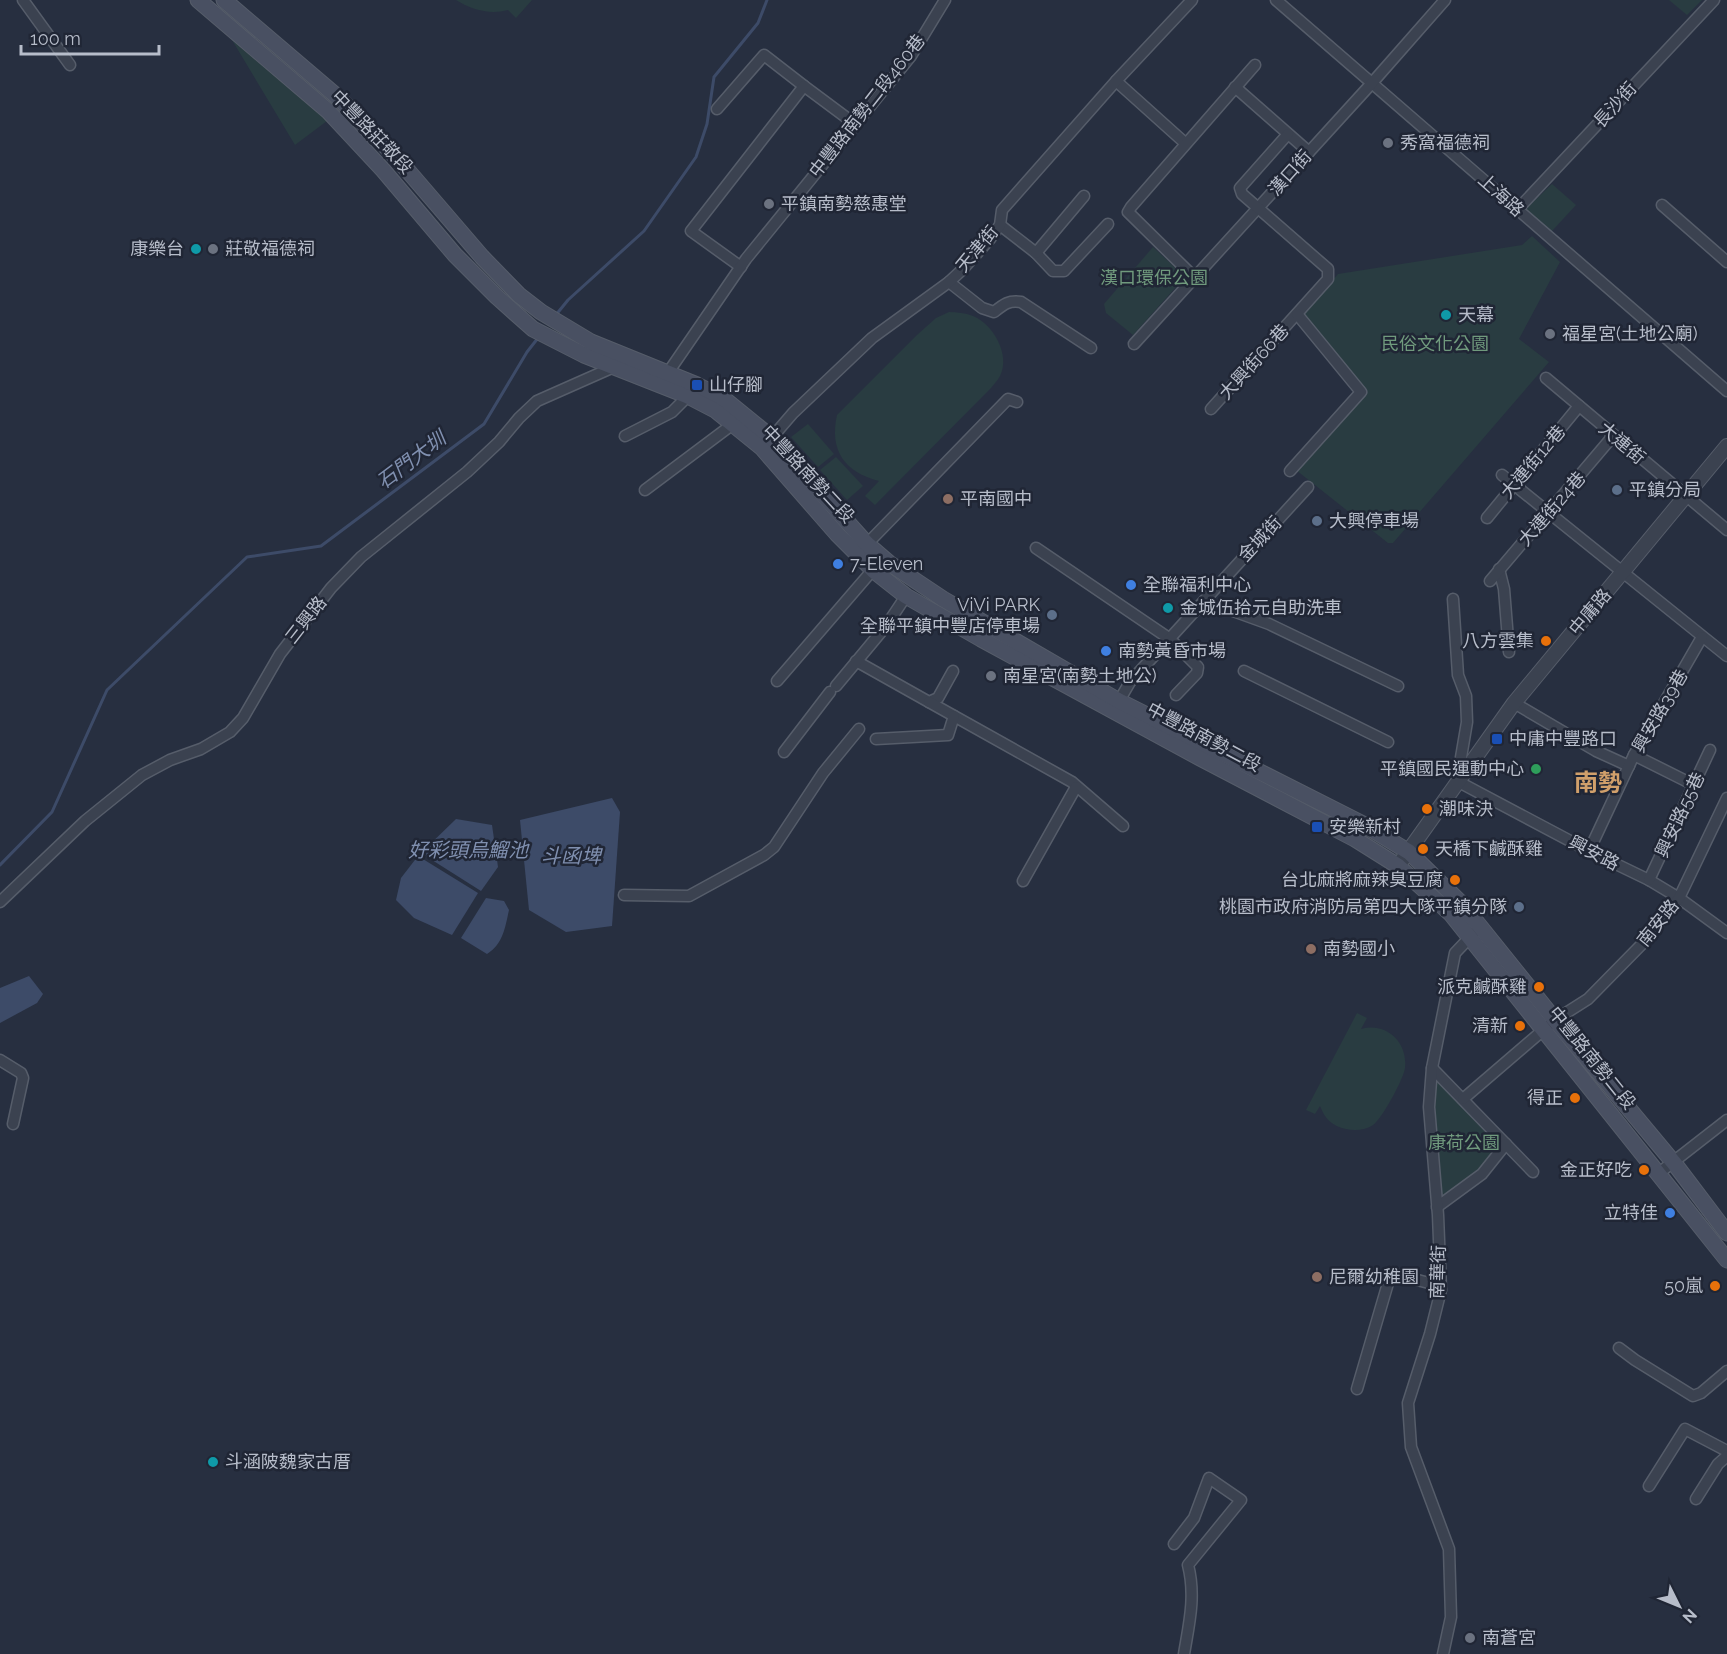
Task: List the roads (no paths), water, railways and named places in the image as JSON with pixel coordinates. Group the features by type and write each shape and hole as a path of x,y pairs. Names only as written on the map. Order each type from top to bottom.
{"main road":[{"name":"中豐路莊敬段","path":"198,0 328,111 383,170 455,255 481,281"},
{"name":"中豐路莊敬段","path":"229,4 340,99 396,158 482,257 519,295 541,312"},
{"name":"中豐路南勢二段","path":"481,281 540,332 584,355 615,367 664,379 723,398 867,544 878,564 906,596 1190,753 1354,839 1398,866 1451,914 1475,932"},
{"name":"中豐路南勢二段","path":"541,312 591,342 633,359 688,396 767,443 837,534 878,564 1119,700 1363,824 1408,852 1462,904 1475,932 1550,1025 1659,1173 1727,1260"},
{"name":"中豐路南勢二段","path":"1550,1025 1674,1163 1727,1233"}],"street":[{"path":"23,0 70,65"},
{"name":"中豐路南勢二段460巷","path":"664,379 741,267 910,56 945,0"},
{"name":"天津街","path":"767,443 793,413 872,338 949,282 990,240 1000,225 1002,210 1116,81 1192,0"},
{"name":"上海路","path":"1276,0 1727,391"},
{"name":"漢口街","path":"1134,344 1445,0"},
{"name":"長沙街","path":"1517,210 1714,0"},
{"path":"717,109 764,55 855,124"},
{"path":"1195,278 1128,212 1255,65"},
{"path":"1116,81 1185,144"},
{"path":"741,267 691,231 804,86"},
{"path":"1235,87 1309,152"},
{"name":"大興街66巷","path":"1211,409 1328,279 1328,268 1242,194 1240,188 1288,134"},
{"path":"1036,253 1084,196"},
{"path":"1662,205 1727,262"},
{"path":"1000,225 1036,253 1053,271 1064,271 1108,224"},
{"path":"949,282 982,308 994,312 1013,300 1022,302 1091,348"},
{"path":"1290,471 1361,392 1297,314"},
{"name":"三興路","path":"0,902 85,821 142,775 171,760 201,749 230,732 243,718 280,654 331,588 361,557 467,472 537,401 633,359"},
{"name":"大連街","path":"1546,378 1727,530"},
{"path":"625,436 672,412 688,396"},
{"path":"867,544 1008,399 1017,402"},
{"name":"大連街12巷","path":"1487,518 1579,406"},
{"path":"645,490 733,424"},
{"name":"大連街24巷","path":"1490,581 1613,436"},
{"name":"中庸路","path":"1398,866 1514,702 1727,446"},
{"path":"1502,475 1723,653 1727,641"},
{"name":"金城街","path":"1119,700 1130,682 1308,487"},
{"path":"1036,548 1170,639 1198,668 1197,673 1176,694"},
{"path":"777,681 878,564"},
{"path":"1499,569 1504,589 1509,652"},
{"path":"784,752 886,626 906,596"},
{"name":"中庸路","path":"1454,599 1458,675 1466,696 1467,722 1457,781"},
{"path":"1233,611 1269,624 1398,686"},
{"name":"興安路39巷","path":"1589,851 1634,755 1702,637"},
{"path":"856,661 1072,782 1123,825"},
{"path":"929,702 938,698 953,671"},
{"path":"1244,671 1388,742"},
{"path":"1514,702 1596,751 1629,766"},
{"path":"876,739 948,735 954,716"},
{"path":"624,895 689,896 764,855 774,847 823,773 859,729"},
{"name":"興安路55巷","path":"1649,880 1710,750"},
{"path":"1634,755 1694,784"},
{"name":"興安路","path":"1457,781 1649,880 1679,898 1727,933"},
{"path":"1023,881 1076,787"},
{"name":"南安路","path":"1463,1099 1550,1025 1588,999 1645,941 1679,898 1727,798"},
{"name":"南華街","path":"1443,1654 1451,1617 1449,1549 1411,1447 1408,1403 1430,1334 1440,1286 1437,1207 1429,1107 1432,1068 1455,953 1475,932"},
{"path":"0,1060 21,1073 23,1078 13,1125"},
{"path":"1432,1068 1533,1172"},
{"path":"1659,1173 1727,1120"},
{"path":"1437,1207 1482,1174 1506,1144"},
{"path":"1356,1389 1391,1273 1440,1286"},
{"path":"1619,1348 1694,1396 1724,1378"},
{"path":"1648,1486 1685,1429 1727,1451"},
{"path":"1696,1499 1718,1464 1727,1456"},
{"path":"1174,1544 1194,1518 1209,1478 1241,1500 1188,1565 1193,1584 1184,1654"}],"water":[{"name":"斗函埤","path":"612,798 620,812 612,926 566,932 529,910 520,820"},
{"name":"好彩頭烏鰡池","path":"456,819 492,825 498,867 481,891 421,853"},
{"path":"418,856 478,893 452,935 414,918 396,900 401,878"},
{"name":"斗函埤","path":"486,898 504,901 509,910 500,940 487,954 461,938"},
{"path":"29,976 43,994 37,1003 0,1023 0,988"}],"waterway":[{"name":"石門大圳","path":"555,316 568,300 644,231 696,157 707,124 714,77 758,23 767,0"},
{"name":"石門大圳","path":"0,865 52,812 107,690 247,557 321,546 484,424 527,352 538,338"}],"place":[{"name":"秀窩福德祠","path":"1388,143"},
{"name":"平鎮南勢慈惠堂","path":"769,204"},
{"name":"康樂台","path":"196,249"},
{"name":"莊敬福德祠","path":"213,249"},
{"name":"天幕","path":"1446,315"},
{"name":"福星宮(土地公廟)","path":"1550,334"},
{"name":"山仔腳","path":"697,385"},
{"name":"平鎮分局","path":"1617,490"},
{"name":"平南國中","path":"948,499"},
{"name":"大興停車場","path":"1317,521"},
{"name":"7-Eleven","path":"838,564"},
{"name":"全聯福利中心","path":"1131,585"},
{"name":"金城伍拾元自助洗車","path":"1168,608"},
{"name":"ViVi PARK 全聯平鎮中豐店停車場","path":"1052,615"},
{"name":"八方雲集","path":"1546,641"},
{"name":"南勢黃昏市場","path":"1106,651"},
{"name":"南星宮(南勢土地公)","path":"991,676"},
{"name":"中庸中豐路口","path":"1497,739"},
{"name":"平鎮國民運動中心","path":"1536,769"},
{"name":"潮味決","path":"1427,809"},
{"name":"安樂新村","path":"1317,827"},
{"name":"天橋下鹹酥雞","path":"1423,849"},
{"name":"台北麻將麻辣臭豆腐","path":"1455,880"},
{"name":"桃園市政府消防局第四大隊平鎮分隊","path":"1519,907"},
{"name":"南勢國小","path":"1311,949"},
{"name":"派克鹹酥雞","path":"1539,987"},
{"name":"清新","path":"1520,1026"},
{"name":"得正","path":"1575,1098"},
{"name":"金正好吃","path":"1644,1170"},
{"name":"立特佳","path":"1670,1213"},
{"name":"尼爾幼稚園","path":"1317,1277"},
{"name":"50嵐","path":"1715,1286"},
{"name":"斗涵陂魏家古厝","path":"213,1462"},
{"name":"南蒼宮","path":"1470,1638"}],"district":[{"name":"南勢","path":"1598,783"}],"park label":[{"name":"漢口環保公園","path":"1154,278"},
{"name":"民俗文化公園","path":"1435,344"},
{"name":"康荷公園","path":"1464,1143"}]}
